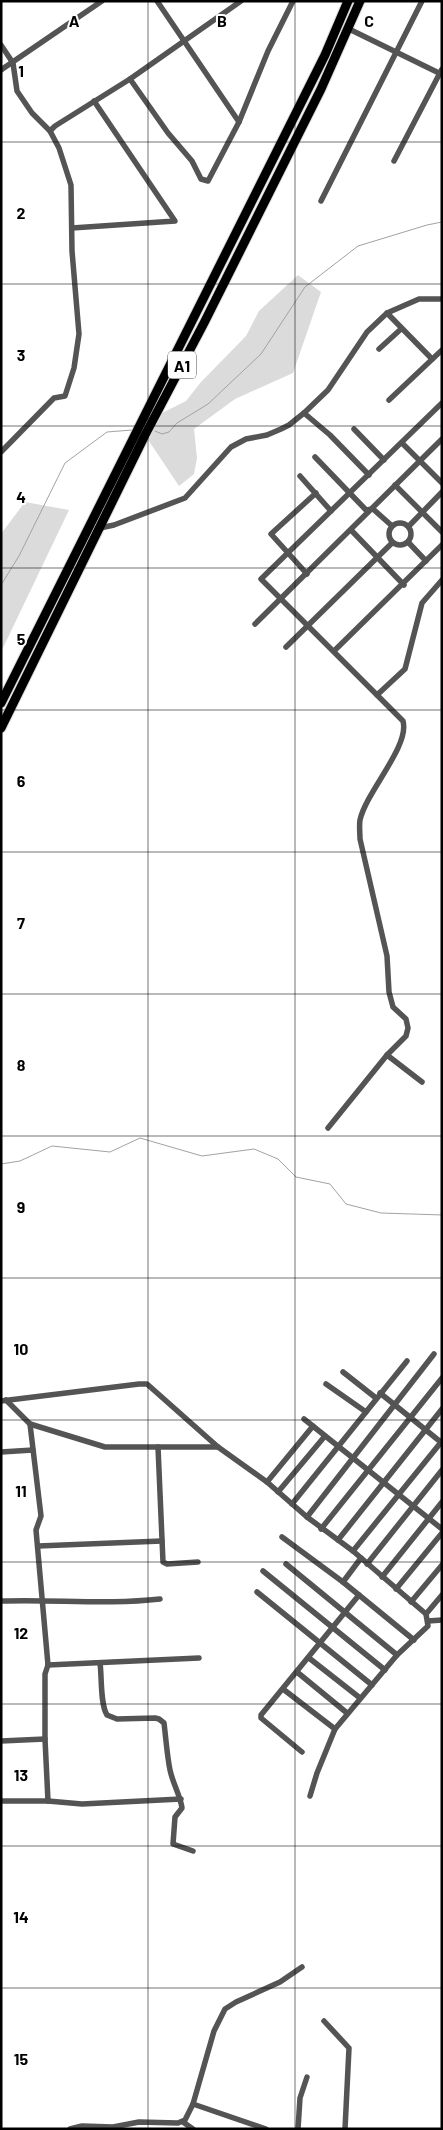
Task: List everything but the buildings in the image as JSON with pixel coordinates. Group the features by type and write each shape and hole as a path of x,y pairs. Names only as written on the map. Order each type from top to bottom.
{"main road":[{"name":"A1","path":"1,703 312,81 348,1"},
{"name":"A1","path":"1,728 313,107 360,1"}],"street":[{"path":"1,70 102,1"},
{"path":"158,1 238,122"},
{"path":"50,131 130,79 241,1"},
{"path":"130,79 168,132 192,161 204,181 208,181 238,122 268,51 293,1"},
{"path":"321,201 422,1"},
{"path":"349,28 441,72 394,161"},
{"path":"1,46 13,63 17,91 32,113 50,131 59,148 71,185 72,251 79,334 74,368 65,396 54,398 1,452"},
{"path":"72,228 175,221 94,101"},
{"path":"100,528 114,525 185,498 230,447 246,439 282,429 304,413 328,390 367,332 387,313 419,299 442,299"},
{"path":"387,313 432,359"},
{"path":"379,349 401,329"},
{"path":"388,400 442,350"},
{"path":"328,1128 387,1055 406,1036 408,1028 406,1019 393,1007 389,992 387,956 360,839 360,820 372,792 395,753 405,732 405,726 403,721 334,650 261,579 288,555 442,403"},
{"path":"304,413 330,435 369,475"},
{"path":"354,430 384,460"},
{"path":"255,624 442,439"},
{"path":"402,443 442,483"},
{"path":"315,457 366,510 373,509 391,525"},
{"path":"300,476 331,512"},
{"path":"395,485 442,532"},
{"path":"409,526 442,492"},
{"path":"307,574 271,534 316,493"},
{"path":"400,522 409,526 412,534 408,542 400,546 392,543 388,534 391,525 400,522"},
{"path":"351,530 404,585"},
{"path":"408,542 426,561"},
{"path":"286,647 392,543"},
{"path":"334,650 404,585 442,545"},
{"path":"377,695 405,669 422,603 442,580"},
{"path":"387,1055 422,1082"},
{"path":"307,1517 396,1406 434,1354"},
{"path":"292,1504 407,1361"},
{"path":"343,1372 396,1406 441,1442 353,1551"},
{"path":"321,1529 442,1378"},
{"path":"4,1401 147,1384 218,1447 267,1482 321,1529 353,1551 426,1614 428,1626 397,1655 335,1729 310,1796"},
{"path":"326,1384 366,1412"},
{"path":"4,1401 30,1424 105,1447 218,1447"},
{"path":"338,1540 442,1409"},
{"path":"304,1419 442,1531 396,1590"},
{"path":"30,1424 41,1516 36,1530 48,1665 44,1674 44,1739 48,1801"},
{"path":"267,1482 313,1426"},
{"path":"278,1492 324,1436"},
{"path":"158,1447 164,1563 198,1562"},
{"path":"1,1452 33,1450"},
{"path":"367,1564 442,1470"},
{"path":"382,1577 442,1502"},
{"path":"282,1536 414,1640"},
{"path":"38,1546 162,1541"},
{"path":"342,1582 361,1558"},
{"path":"286,1564 397,1655"},
{"path":"412,1602 442,1565"},
{"path":"263,1571 385,1670"},
{"path":"257,1592 372,1684"},
{"path":"302,1752 261,1718 359,1595"},
{"path":"426,1614 442,1596"},
{"path":"1,1601 99,1602 160,1599"},
{"path":"428,1622 442,1620"},
{"path":"48,1665 199,1658"},
{"path":"309,1658 360,1698"},
{"path":"100,1663 103,1680 102,1702 107,1715 117,1719 159,1719 164,1724 170,1771 176,1791 181,1799 182,1808 175,1817 173,1844 192,1851"},
{"path":"297,1672 347,1713"},
{"path":"284,1688 335,1729"},
{"path":"1,1741 44,1739"},
{"path":"1,1802 48,1801 82,1804 181,1799"},
{"path":"183,2122 192,2104 214,2031 225,2009 280,1982 302,1966"},
{"path":"324,2021 349,2048 345,2129"},
{"path":"298,2129 300,2098 307,2077"},
{"path":"192,2104 266,2129"},
{"path":"70,2129 82,2126 113,2127 139,2122 183,2122 193,2129"}],"shaded area":[{"path":"298,275 321,292 293,373 235,399 194,429 197,458 194,474 179,486 147,438 162,413 186,401 201,382 246,336 259,311"},
{"path":"25,502 69,510 1,652 1,534"}],"waterway":[{"path":"155,431 162,434 169,432 177,423 208,404 261,354 305,287 358,246 442,222"},
{"path":"1,585 19,556 65,463 107,432 132,430"},
{"path":"1,1164 20,1161 52,1146 110,1152 140,1138 202,1156 254,1149 278,1159 296,1177 330,1184 346,1204 381,1213 442,1215"}]}
